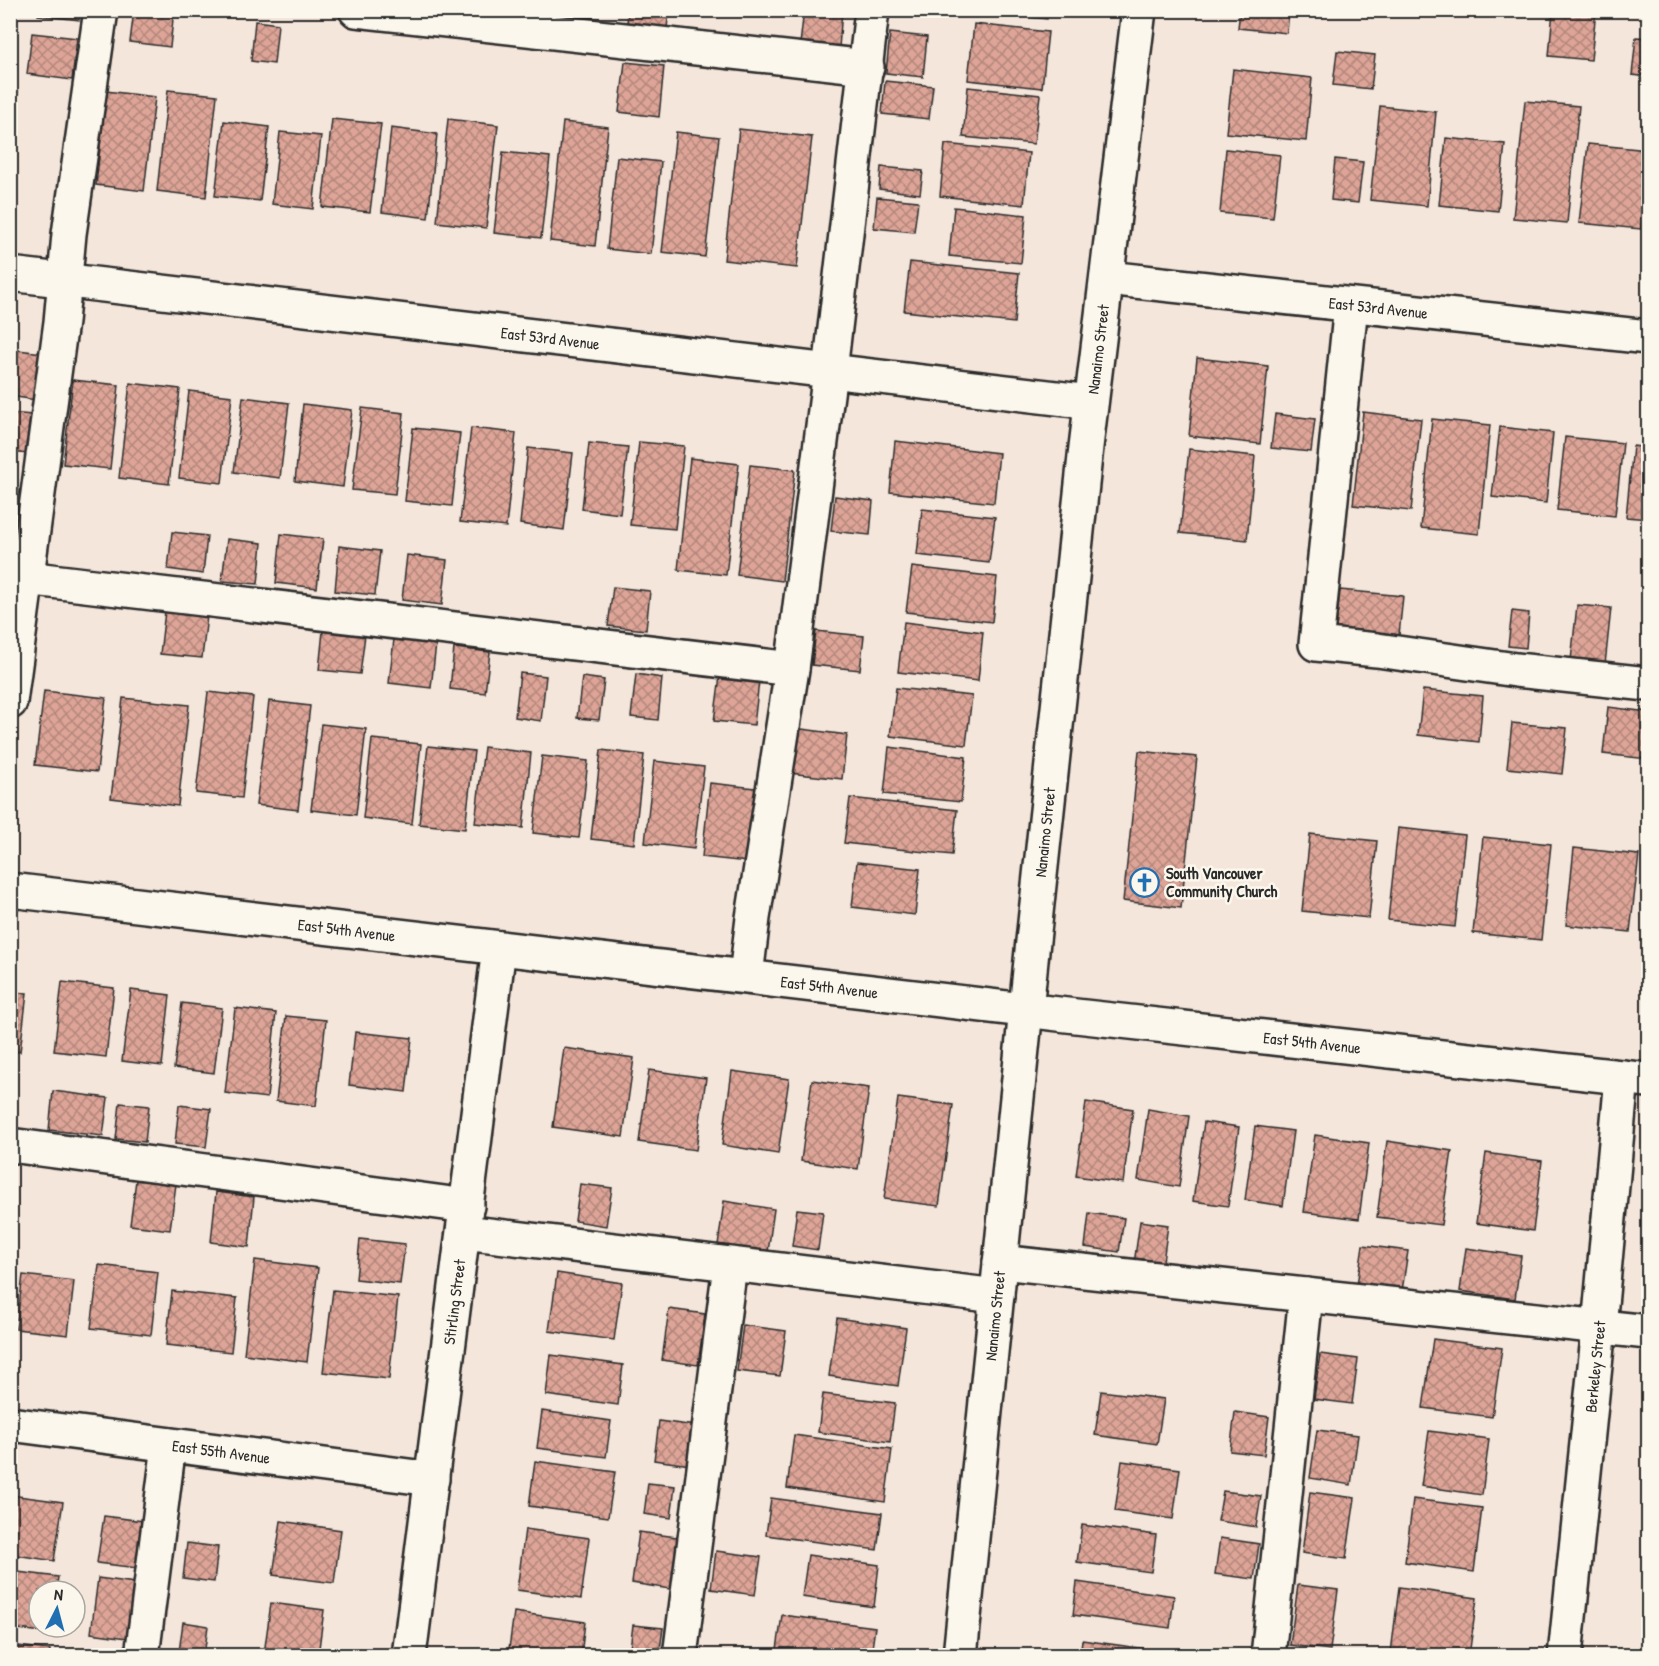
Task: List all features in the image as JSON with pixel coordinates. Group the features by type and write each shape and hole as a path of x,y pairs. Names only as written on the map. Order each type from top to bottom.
{"street":[{"path":"10,702 60,334 69,234 101,10"},
{"path":"356,10 867,67"},
{"path":"746,976 792,669 867,67 872,10"},
{"name":"Nanaimo Street","path":"960,1656 1091,402 1139,10"},
{"name":"East 53rd Avenue","path":"10,274 1091,402"},
{"name":"East 53rd Avenue","path":"1107,278 1648,337"},
{"path":"1351,305 1316,644 1377,650 1516,670 1648,684"},
{"path":"26,578 792,669"},
{"name":"East 54th Avenue","path":"10,890 1635,1079"},
{"name":"Stirling Street","path":"410,1656 500,948"},
{"name":"Berkeley Street","path":"1565,1656 1599,1327 1635,1079"},
{"path":"10,1145 466,1219 730,1265 997,1296"},
{"path":"1000,1262 1648,1332"},
{"path":"680,1656 730,1265"},
{"path":"1268,1656 1306,1295"},
{"name":"East 55th Avenue","path":"10,1424 432,1479"},
{"path":"142,1656 169,1445"}],"building":[{"path":"39,10 80,10 79,20 38,15"},
{"path":"134,10 174,10 170,47 130,42"},
{"path":"628,10 669,10 667,28 627,23"},
{"path":"804,10 842,10 839,48 800,44"},
{"path":"984,10 1048,10 1047,19 984,12"},
{"path":"1240,10 1289,10 1287,33 1238,28"},
{"path":"1553,10 1596,10 1591,60 1549,56"},
{"path":"255,21 278,24 274,64 251,61"},
{"path":"974,24 1048,32 1042,88 968,80"},
{"path":"32,33 77,38 72,80 27,74"},
{"path":"890,33 927,37 923,77 886,73"},
{"path":"1636,37 1648,38 1648,77 1632,75"},
{"path":"1337,51 1375,55 1371,89 1333,85"},
{"path":"625,62 664,66 659,117 619,112"},
{"path":"1233,69 1312,78 1306,141 1226,133"},
{"path":"885,81 933,86 929,119 882,114"},
{"path":"968,87 1040,95 1034,144 963,137"},
{"path":"168,90 217,95 206,197 157,191"},
{"path":"10,91 18,91 12,144 10,144"},
{"path":"106,91 155,97 144,191 96,185"},
{"path":"1525,101 1579,106 1567,223 1513,218"},
{"path":"1380,106 1436,112 1427,206 1370,200"},
{"path":"332,119 381,124 370,212 322,207"},
{"path":"448,119 498,125 486,228 437,222"},
{"path":"224,121 269,127 260,201 215,196"},
{"path":"563,122 608,127 595,246 550,241"},
{"path":"391,128 437,134 428,218 382,212"},
{"path":"739,129 812,137 797,268 724,260"},
{"path":"280,132 321,136 313,209 272,204"},
{"path":"676,132 719,137 705,257 662,252"},
{"path":"1446,138 1505,144 1498,211 1439,205"},
{"path":"945,144 1029,153 1024,205 940,196"},
{"path":"1588,144 1648,150 1641,229 1579,223"},
{"path":"1226,149 1280,155 1273,218 1220,213"},
{"path":"503,152 550,157 541,238 494,233"},
{"path":"617,157 661,162 651,254 607,249"},
{"path":"1335,159 1363,162 1358,203 1331,200"},
{"path":"881,167 923,171 920,194 879,189"},
{"path":"877,197 918,201 914,232 874,228"},
{"path":"954,207 1026,215 1021,263 949,256"},
{"path":"910,262 1019,273 1014,323 904,311"},
{"path":"10,349 42,353 36,400 10,396"},
{"path":"1197,358 1268,366 1260,444 1189,436"},
{"path":"73,380 119,385 110,469 63,464"},
{"path":"130,383 180,389 169,484 119,478"},
{"path":"189,391 232,396 222,483 179,478"},
{"path":"243,397 289,403 280,478 234,472"},
{"path":"303,404 352,410 343,487 295,481"},
{"path":"362,408 404,413 395,494 352,490"},
{"path":"1363,412 1421,419 1411,511 1353,505"},
{"path":"10,413 32,415 28,454 10,452"},
{"path":"1275,414 1315,419 1311,452 1271,448"},
{"path":"1432,419 1490,425 1479,534 1421,528"},
{"path":"1500,427 1553,433 1546,503 1492,497"},
{"path":"413,428 460,433 452,506 405,501"},
{"path":"471,428 516,433 506,527 460,522"},
{"path":"1565,437 1623,443 1615,516 1557,510"},
{"path":"895,441 999,453 994,503 890,492"},
{"path":"639,442 684,446 675,529 630,525"},
{"path":"589,443 628,447 620,514 582,509"},
{"path":"1633,446 1648,448 1648,519 1626,517"},
{"path":"528,448 573,453 564,530 520,524"},
{"path":"1189,449 1255,456 1247,540 1180,533"},
{"path":"690,458 739,464 726,575 678,570"},
{"path":"750,465 795,470 782,581 737,575"},
{"path":"835,496 873,501 870,535 831,531"},
{"path":"922,509 995,517 989,563 917,555"},
{"path":"172,532 207,536 203,574 168,569"},
{"path":"281,534 323,539 317,588 276,583"},
{"path":"227,539 262,543 258,584 222,581"},
{"path":"339,546 380,551 375,595 335,591"},
{"path":"407,555 447,560 442,605 402,600"},
{"path":"912,567 997,577 992,622 906,612"},
{"path":"613,587 650,591 646,630 608,626"},
{"path":"1340,590 1403,596 1399,635 1336,628"},
{"path":"1577,605 1611,608 1604,674 1570,670"},
{"path":"165,611 207,616 202,658 160,654"},
{"path":"1512,611 1529,613 1526,648 1508,646"},
{"path":"904,622 983,632 978,681 898,672"},
{"path":"323,631 365,635 360,674 319,670"},
{"path":"816,631 864,636 860,670 812,665"},
{"path":"394,639 436,644 431,688 389,683"},
{"path":"454,648 490,652 485,693 450,689"},
{"path":"520,673 546,676 541,721 515,717"},
{"path":"636,674 662,678 658,720 631,717"},
{"path":"720,676 759,681 754,725 714,721"},
{"path":"582,677 604,680 599,720 577,718"},
{"path":"896,688 972,696 966,745 890,736"},
{"path":"1423,690 1483,696 1479,742 1418,735"},
{"path":"44,691 106,698 97,772 35,765"},
{"path":"208,692 253,697 242,798 196,793"},
{"path":"123,698 189,705 178,806 111,798"},
{"path":"269,701 310,706 298,810 256,805"},
{"path":"1608,707 1648,712 1648,759 1603,754"},
{"path":"1512,723 1567,728 1562,774 1507,768"},
{"path":"321,724 366,729 356,815 311,810"},
{"path":"794,728 847,735 842,779 789,773"},
{"path":"372,739 421,744 412,824 363,818"},
{"path":"428,746 474,751 465,829 419,824"},
{"path":"484,747 531,753 523,828 475,823"},
{"path":"889,747 966,757 961,802 884,794"},
{"path":"601,750 644,755 634,844 591,839"},
{"path":"1139,751 1197,757 1181,908 1123,901"},
{"path":"542,756 588,761 579,838 533,833"},
{"path":"654,761 704,767 694,849 645,843"},
{"path":"710,783 755,788 747,862 702,857"},
{"path":"850,798 957,810 952,855 844,843"},
{"path":"1398,828 1465,835 1455,927 1388,920"},
{"path":"1310,834 1377,841 1369,918 1302,911"},
{"path":"1483,837 1551,844 1541,940 1473,933"},
{"path":"1574,848 1639,855 1630,932 1566,925"},
{"path":"857,862 920,869 915,915 852,907"},
{"path":"62,982 114,988 106,1057 54,1051"},
{"path":"131,990 170,995 162,1066 122,1061"},
{"path":"10,992 27,993 20,1052 10,1051"},
{"path":"182,1003 222,1008 214,1073 174,1068"},
{"path":"235,1008 276,1013 267,1098 225,1093"},
{"path":"286,1016 326,1020 316,1106 276,1101"},
{"path":"355,1032 412,1038 406,1092 349,1085"},
{"path":"564,1048 634,1058 623,1137 553,1127"},
{"path":"649,1070 706,1078 696,1150 639,1142"},
{"path":"732,1071 789,1079 778,1154 722,1145"},
{"path":"812,1080 869,1088 858,1169 801,1161"},
{"path":"53,1091 108,1098 103,1136 49,1130"},
{"path":"898,1098 953,1105 939,1206 884,1199"},
{"path":"1086,1102 1133,1109 1123,1183 1076,1176"},
{"path":"120,1103 149,1106 145,1142 116,1139"},
{"path":"179,1105 211,1109 206,1147 175,1144"},
{"path":"1148,1109 1189,1116 1179,1187 1138,1180"},
{"path":"1204,1122 1239,1127 1228,1206 1193,1201"},
{"path":"1255,1126 1293,1131 1283,1206 1245,1200"},
{"path":"1315,1135 1369,1143 1359,1219 1304,1212"},
{"path":"1387,1141 1452,1151 1441,1225 1377,1217"},
{"path":"1486,1153 1542,1161 1533,1231 1476,1223"},
{"path":"136,1180 176,1184 170,1230 130,1225"},
{"path":"580,1184 612,1188 606,1226 575,1221"},
{"path":"216,1192 254,1197 249,1247 211,1242"},
{"path":"724,1201 774,1209 768,1252 718,1245"},
{"path":"797,1209 823,1212 818,1250 792,1246"},
{"path":"1089,1213 1124,1218 1119,1252 1085,1247"},
{"path":"1140,1221 1168,1225 1162,1269 1134,1264"},
{"path":"360,1239 405,1244 400,1284 356,1279"},
{"path":"1363,1245 1408,1251 1402,1291 1357,1285"},
{"path":"1466,1248 1521,1256 1515,1299 1460,1291"},
{"path":"255,1260 318,1268 307,1362 244,1354"},
{"path":"99,1265 158,1272 151,1335 91,1328"},
{"path":"557,1273 622,1283 614,1340 549,1331"},
{"path":"23,1275 74,1281 68,1335 16,1329"},
{"path":"333,1290 398,1297 389,1379 323,1372"},
{"path":"172,1291 237,1298 231,1352 166,1345"},
{"path":"669,1309 705,1314 698,1365 662,1360"},
{"path":"837,1318 906,1328 898,1386 829,1376"},
{"path":"743,1325 786,1331 780,1376 737,1371"},
{"path":"1433,1339 1502,1348 1492,1417 1423,1408"},
{"path":"1320,1354 1358,1359 1352,1404 1314,1399"},
{"path":"551,1355 623,1365 618,1405 546,1395"},
{"path":"1101,1391 1164,1399 1157,1444 1095,1435"},
{"path":"823,1394 895,1403 890,1442 818,1432"},
{"path":"542,1411 611,1421 606,1457 537,1448"},
{"path":"1235,1412 1269,1417 1264,1455 1230,1451"},
{"path":"659,1421 695,1426 690,1465 654,1460"},
{"path":"1317,1430 1358,1435 1351,1485 1310,1478"},
{"path":"1429,1431 1489,1439 1482,1495 1421,1486"},
{"path":"794,1435 892,1449 885,1502 787,1488"},
{"path":"535,1461 615,1472 608,1517 529,1506"},
{"path":"1122,1461 1180,1469 1173,1519 1115,1511"},
{"path":"648,1483 675,1486 671,1518 644,1514"},
{"path":"1223,1491 1261,1496 1256,1527 1218,1521"},
{"path":"1310,1492 1355,1498 1346,1559 1302,1553"},
{"path":"10,1495 63,1502 54,1561 10,1554"},
{"path":"771,1498 882,1513 877,1550 766,1535"},
{"path":"1413,1499 1482,1508 1474,1572 1405,1562"},
{"path":"104,1516 143,1521 137,1568 97,1563"},
{"path":"281,1521 341,1530 334,1583 273,1575"},
{"path":"1082,1525 1156,1535 1151,1572 1077,1562"},
{"path":"525,1529 589,1538 581,1599 517,1590"},
{"path":"639,1532 684,1538 676,1590 632,1583"},
{"path":"1220,1538 1259,1544 1254,1579 1215,1574"},
{"path":"187,1543 218,1547 214,1582 183,1578"},
{"path":"716,1551 761,1557 755,1595 711,1589"},
{"path":"808,1555 879,1565 874,1607 802,1597"},
{"path":"10,1571 58,1577 58,1579 27,1579 27,1630 10,1628"},
{"path":"98,1578 135,1583 127,1638 91,1633"},
{"path":"1077,1582 1174,1596 1170,1628 1073,1615"},
{"path":"1298,1585 1338,1590 1330,1650 1290,1645"},
{"path":"1399,1587 1477,1598 1469,1656 1410,1656 1391,1653"},
{"path":"271,1603 324,1610 318,1656 264,1654"},
{"path":"514,1612 585,1622 581,1656 508,1656"},
{"path":"782,1615 875,1627 871,1656 776,1656"},
{"path":"183,1622 208,1626 204,1656 179,1652"},
{"path":"633,1625 663,1628 659,1656 629,1656"},
{"path":"1082,1640 1174,1653 1174,1656 1080,1656"},
{"path":"10,1645 50,1650 49,1656 10,1656"}],"place":[{"name":"South Vancouver Community Church","path":"1145,882"}]}
